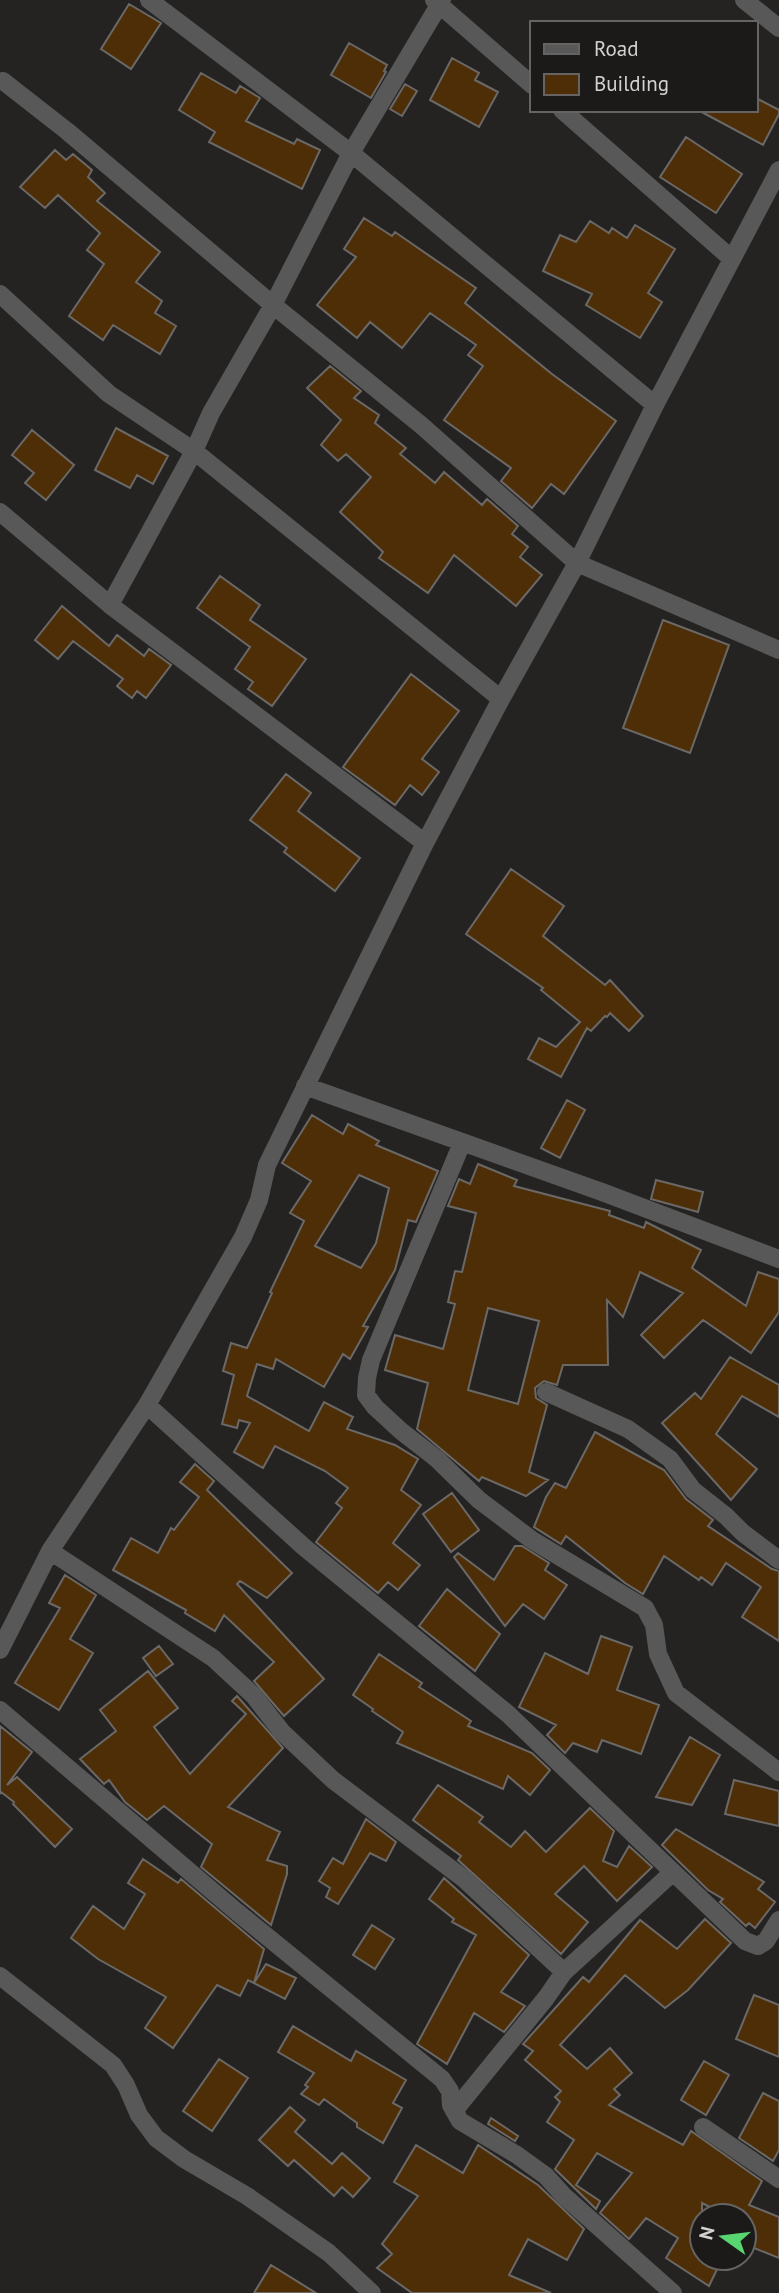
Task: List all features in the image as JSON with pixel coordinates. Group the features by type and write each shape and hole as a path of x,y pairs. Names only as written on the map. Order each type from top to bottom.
{"street":[{"path":"149,0 351,153 655,405"},
{"path":"744,0 779,29"},
{"path":"110,605 194,451 211,413 273,305 351,153 439,1 530,83"},
{"path":"2,81 67,131 273,305 421,425 577,563 779,650"},
{"path":"564,112 732,259"},
{"path":"0,1650 50,1551 147,1405 243,1237 259,1200 267,1165 425,843 577,563 655,405 779,170"},
{"path":"0,294 109,394 194,451 501,699"},
{"path":"0,512 110,605 425,843"},
{"path":"305,1086 602,1192 779,1259"},
{"path":"462,1143 371,1360 366,1395 374,1407 437,1459 479,1500 532,1540 645,1608 654,1625 658,1654 676,1693 779,1772"},
{"path":"546,1392 628,1429 670,1459 693,1490 779,1560"},
{"path":"147,1405 304,1547 508,1714 745,1941 758,1945 766,1941 779,1920"},
{"path":"50,1551 213,1658 254,1696 282,1732 333,1780 463,1878 564,1972"},
{"path":"0,1710 227,1903 442,2079 450,2091 451,2105 460,2121 546,2176 564,2196 673,2293"},
{"path":"454,2111 564,1972 672,1873"},
{"path":"0,1976 113,2065 126,2085 139,2115 156,2138 329,2253 372,2293"},
{"path":"703,2127 779,2179"}],"building":[{"path":"129,4 161,23 131,69 101,49"},
{"path":"349,43 387,65 384,71 386,72 371,98 331,75"},
{"path":"452,58 479,73 475,80 498,92 479,127 430,100"},
{"path":"201,73 236,93 240,86 260,98 246,121 294,144 297,139 320,150 302,189 209,142 215,132 179,110"},
{"path":"405,84 417,91 402,116 390,109"},
{"path":"758,99 779,110 763,145 702,112 758,112"},
{"path":"686,137 742,174 716,213 660,177"},
{"path":"55,150 66,160 73,154 92,170 88,177 105,193 97,201 160,252 136,282 162,301 155,313 176,326 160,354 113,325 103,340 69,316 104,264 87,250 100,233 58,195 45,208 20,187"},
{"path":"364,218 392,236 395,232 476,288 465,303 552,374 616,421 564,494 551,484 532,508 501,481 511,468 444,420 483,366 468,355 476,345 430,313 402,348 370,322 357,338 317,305 356,257 344,249"},
{"path":"590,221 609,233 612,228 627,238 635,225 675,249 648,293 662,302 640,338 586,305 592,294 543,271 560,235 576,242"},
{"path":"330,366 361,391 354,398 379,415 375,423 406,448 400,454 435,483 444,472 482,505 487,499 518,526 512,534 528,547 520,557 542,575 516,606 454,555 428,593 379,558 383,552 340,512 371,477 346,454 338,461 321,445 341,420 307,388"},
{"path":"116,428 168,456 153,484 137,475 130,488 95,470"},
{"path":"32,430 74,465 46,500 25,483 34,473 12,455"},
{"path":"220,576 260,605 250,620 306,659 272,706 248,689 253,682 235,669 250,647 197,608"},
{"path":"62,606 109,646 117,635 144,656 149,649 171,665 146,698 137,691 132,698 117,686 123,679 73,641 58,659 35,640"},
{"path":"663,620 729,645 690,753 623,728"},
{"path":"411,674 459,711 422,759 439,772 422,795 410,785 395,805 343,767"},
{"path":"286,774 311,793 298,811 360,858 335,891 284,852 287,848 250,820"},
{"path":"511,869 564,906 543,936 605,985 610,980 643,1016 629,1031 610,1013 591,1031 587,1028 561,1077 528,1059 539,1038 556,1047 580,1022 541,990 543,988 466,934"},
{"path":"567,1100 585,1110 560,1158 541,1148"},
{"path":"312,1115 343,1134 348,1124 379,1141 376,1145 438,1171 416,1222 408,1220 395,1270 363,1326 368,1327 350,1359 343,1354 324,1387 276,1359 273,1369 257,1364 247,1396 309,1431 324,1402 353,1417 347,1429 395,1445 418,1459 401,1490 421,1505 393,1543 420,1565 398,1590 388,1582 378,1593 316,1542 342,1508 336,1503 348,1488 325,1471 275,1446 263,1468 234,1452 250,1423 239,1420 237,1428 222,1424 234,1375 223,1371 231,1343 247,1348 304,1221 290,1213 311,1181 282,1163","holes":["359,1175 389,1188 376,1243 361,1268 315,1246"]},
{"path":"478,1164 517,1180 514,1186 610,1211 609,1215 644,1228 646,1222 701,1250 692,1268 746,1306 758,1272 779,1279 779,1312 751,1353 703,1320 664,1358 641,1335 683,1293 640,1272 623,1317 607,1300 608,1365 563,1365 557,1385 544,1381 535,1388 536,1398 547,1405 529,1472 548,1480 526,1496 482,1477 479,1481 417,1429 428,1383 385,1370 395,1335 443,1349 455,1304 448,1302 455,1271 462,1272 476,1213 448,1206 459,1179 470,1184","holes":["488,1308 539,1321 518,1404 468,1390"]},
{"path":"656,1180 703,1192 698,1212 651,1199"},
{"path":"730,1357 779,1385 779,1417 742,1396 716,1434 757,1469 731,1500 662,1423 695,1393 701,1399"},
{"path":"595,1432 664,1470 686,1499 713,1520 708,1526 779,1571 779,1641 742,1617 761,1587 726,1563 712,1585 701,1577 699,1580 664,1556 643,1594 566,1536 561,1544 534,1527 546,1497 555,1483 566,1488"},
{"path":"195,1464 214,1481 207,1490 292,1573 267,1598 240,1581 237,1584 324,1679 284,1716 254,1681 274,1662 224,1615 215,1631 185,1613 186,1610 113,1570 131,1538 158,1553 171,1528 174,1530 199,1497 180,1482"},
{"path":"452,1493 479,1530 451,1552 423,1514"},
{"path":"515,1546 522,1546 549,1563 545,1570 567,1585 544,1619 523,1604 505,1626 454,1557 458,1553 494,1580"},
{"path":"65,1575 96,1595 70,1639 93,1653 59,1710 15,1683 60,1608 49,1603"},
{"path":"447,1589 500,1634 475,1671 419,1626"},
{"path":"601,1636 632,1647 617,1690 659,1705 641,1754 602,1740 597,1752 573,1743 565,1753 547,1735 556,1725 519,1707 545,1653 588,1674"},
{"path":"159,1646 173,1664 156,1676 143,1658"},
{"path":"379,1654 422,1683 419,1687 471,1721 468,1726 532,1753 550,1770 530,1795 508,1776 503,1789 397,1743 403,1732 353,1695"},
{"path":"148,1671 178,1708 154,1727 190,1774 246,1714 232,1701 237,1696 283,1748 228,1807 280,1832 267,1860 287,1866 287,1874 271,1925 201,1867 212,1844 164,1806 147,1820 125,1802 109,1780 104,1784 80,1759 116,1731 100,1710"},
{"path":"0,1726 32,1752 7,1785 17,1777 72,1829 55,1847 14,1802 1,1792 0,1794"},
{"path":"690,1737 720,1755 692,1805 656,1797"},
{"path":"734,1780 779,1791 779,1826 725,1814"},
{"path":"438,1785 483,1817 479,1822 511,1847 525,1831 546,1852 590,1808 614,1831 603,1861 617,1867 629,1846 652,1867 617,1901 584,1866 555,1894 588,1922 561,1954 458,1860 461,1856 413,1820"},
{"path":"366,1819 396,1842 386,1861 370,1853 338,1904 326,1897 330,1888 319,1881 333,1858 343,1864"},
{"path":"676,1829 764,1882 758,1889 775,1902 755,1928 749,1923 746,1926 720,1902 723,1899 708,1890 662,1845"},
{"path":"143,1859 178,1883 181,1879 264,1949 254,1983 266,1964 296,1978 285,1999 248,1980 240,1996 217,1985 173,2048 145,2028 166,1997 98,1959 71,1938 93,1906 124,1929 145,1894 128,1883"},
{"path":"444,1878 529,1955 501,1992 525,2006 504,2032 474,2013 447,2064 417,2044 476,1935 452,1922 454,1919 429,1899"},
{"path":"705,1919 731,1943 688,1990 665,2008 625,1975 560,2045 587,2069 610,2048 632,2073 614,2089 620,2095 609,2105 683,2145 691,2131 762,2181 751,2202 688,2202 688,2272 716,2272 709,2286 666,2258 678,2238 646,2218 629,2239 600,2213 632,2173 597,2153 576,2185 600,2201 596,2209 555,2169 574,2140 547,2122 560,2102 555,2097 561,2091 525,2060 533,2051 523,2044 583,1977 589,1982 640,1920 677,1949"},
{"path":"372,1925 394,1939 375,1969 353,1955"},
{"path":"754,1995 779,2005 779,2057 736,2039"},
{"path":"293,2026 351,2061 356,2051 406,2080 393,2103 402,2108 383,2143 357,2127 357,2123 324,2099 319,2105 301,2094 308,2087 305,2085 314,2073 278,2052"},
{"path":"219,2059 248,2078 212,2131 183,2111"},
{"path":"704,2061 729,2075 706,2115 681,2100"},
{"path":"763,2093 779,2101 779,2150 773,2161 739,2138"},
{"path":"290,2107 305,2120 295,2132 332,2164 342,2153 370,2178 353,2197 342,2187 334,2196 294,2160 288,2166 259,2140"},
{"path":"491,2118 518,2136 515,2141 488,2124"},
{"path":"416,2145 463,2173 478,2145 538,2185 584,2229 567,2260 528,2239 509,2275 551,2293 412,2293 377,2268 392,2254 382,2244 418,2196 394,2182"},
{"path":"758,2209 779,2217 779,2258 758,2250"},
{"path":"271,2265 316,2293 254,2293"}]}
